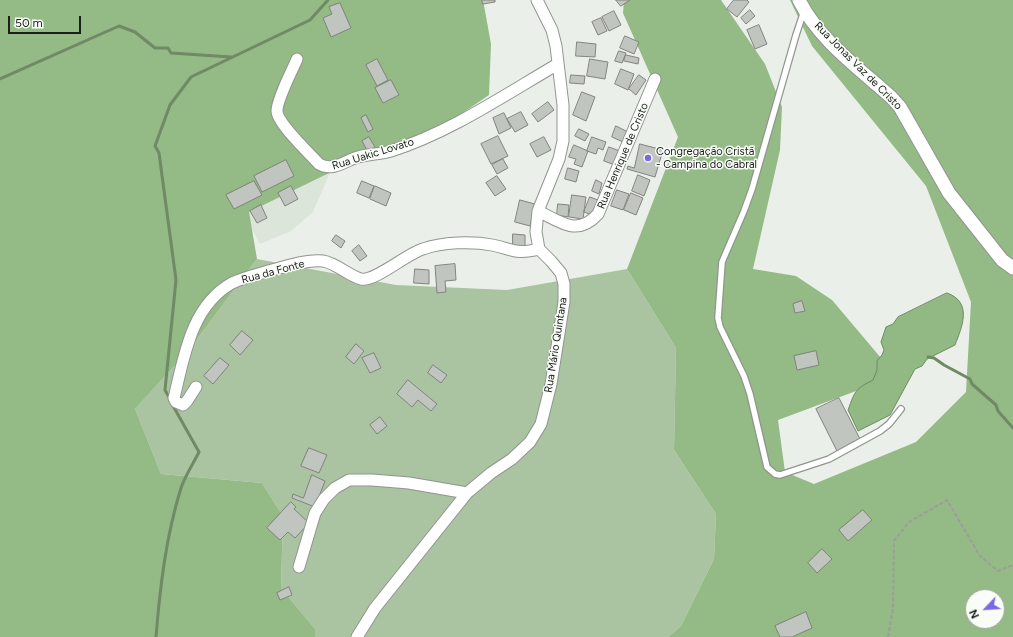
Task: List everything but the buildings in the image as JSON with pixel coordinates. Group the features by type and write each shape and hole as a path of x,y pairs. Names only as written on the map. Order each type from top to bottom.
{"street":[{"path":"537,0 552,30 556,46 563,105 563,141 559,159 538,211 536,232 538,249"},
{"name":"Rua Jonas Vaz de Cristo","path":"802,5 820,32 891,97 900,108 949,193 1002,260 1013,268"},
{"name":"Rua Uakic Lovato","path":"298,59 279,101 277,111 278,118 283,126 319,164 325,168 332,168 359,156 390,151 449,126 558,64"},
{"name":"Rua Henrique de Cristo","path":"538,211 570,226 581,227 590,223 598,214 655,79"},
{"name":"Rua da Fonte","path":"196,387 183,405 176,402 174,398 186,347 195,325 203,310 217,294 232,284 247,277 292,265 323,262 338,267 361,279 370,278 378,275 422,249 439,245 471,243 492,245 516,252 526,252 538,249"},
{"name":"Rua Mário Quintana","path":"357,637 375,608 467,493 491,473 512,459 530,442 541,424 551,384 564,302 564,284 561,273 538,249"},
{"path":"299,567 315,513 324,499 335,488 349,480 408,483 467,493"}],"lane":[{"path":"802,5 796,35 752,189 722,262 718,308 720,327 744,376 750,394 767,467 775,474 780,475 829,459 885,428 901,409"}],"path":[{"path":"888,637 894,608 894,541 909,522 947,500 980,556 998,571 1013,565"}],"shaded area":[{"path":"0,0 483,0 491,44 489,95 439,129 366,155 249,212 257,259 189,350 135,409 161,474 262,483 283,516 281,588 315,629 315,637 0,637"},
{"path":"624,0 721,0 765,64 782,107 780,150 753,269 796,276 832,300 881,358 883,381 778,420 785,472 814,484 916,442 966,392 971,302 926,186 812,46 790,0 1013,0 1013,637 668,637 681,626 714,559 716,514 674,450 676,348 627,269 678,137 623,13"},
{"path":"196,128 332,168 313,212 291,231 260,244"},
{"path":"257,259 396,285 507,290 627,269 676,348 674,450 716,514 714,559 681,626 668,637 315,637 315,629 281,588 283,516 262,483 161,474 135,409 189,350"},
{"path":"947,293 955,297 960,302 963,309 962,323 955,345 927,359 922,366 915,369 890,415 858,431 848,410 856,391 873,380 877,370 877,361 884,350 881,342 886,327 893,324 898,317"}],"waterway":[{"path":"170,399 165,390 176,280 159,153 155,146 170,105 191,77 310,20 328,0"},
{"path":"0,79 119,26 135,32 155,48 168,48 171,53 231,57"},
{"path":"928,357 934,358 970,379 972,384 996,405 998,411 1013,428"},
{"path":"156,637 159,599 171,524 183,484 199,452 172,404"}],"place":[{"name":"Congregação Cristã - Campina do Cabral","path":"648,158"}]}
